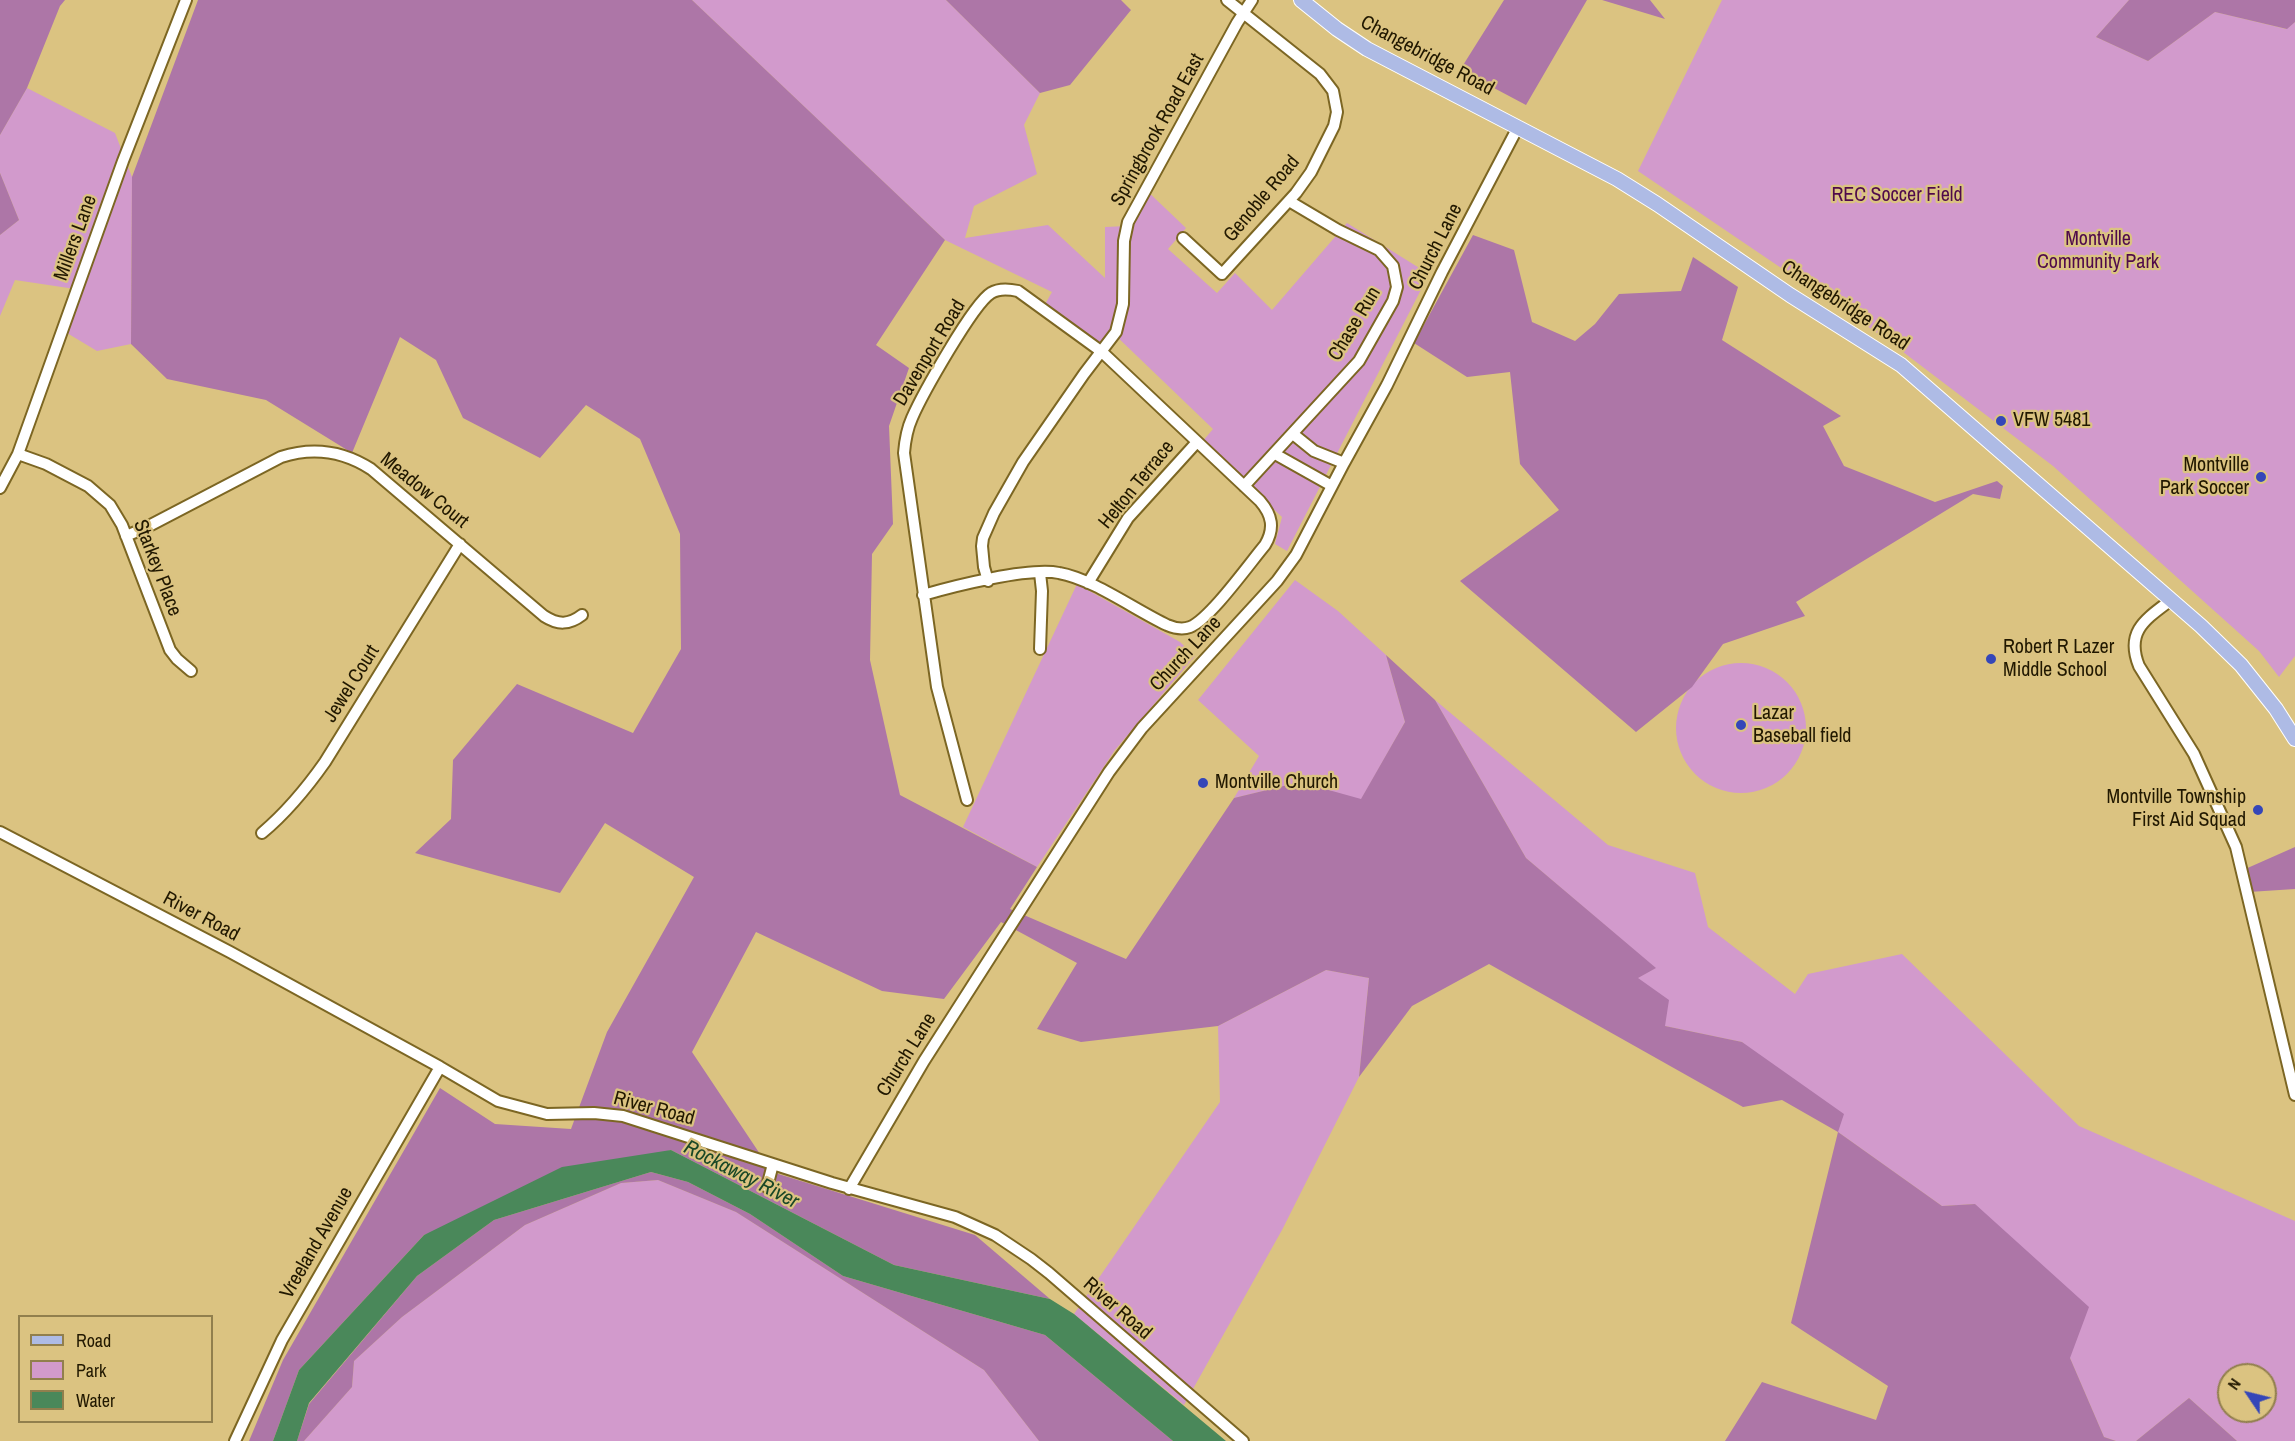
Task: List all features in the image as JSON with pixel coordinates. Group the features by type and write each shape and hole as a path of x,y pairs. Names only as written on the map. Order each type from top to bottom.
{"main road":[{"name":"Changebridge Road","path":"1301,0 1337,29 1367,48 1637,191 1790,295 1901,365 2171,600 2241,665 2276,709 2295,739"}],"street":[{"name":"Millers Lane","path":"0,488 18,454 123,162 186,0"},
{"name":"Genoble Road","path":"1183,238 1222,274 1289,201 1311,172 1334,126 1337,112 1335,98 1329,85 1320,74 1227,0"},
{"name":"Springbrook Road East","path":"988,581 982,546 986,530 1023,462 1084,374 1113,339 1121,318 1123,304 1124,241 1128,222 1242,13 1252,0"},
{"name":"Church Lane","path":"849,1188 919,1068 1109,772 1142,728 1277,581 1296,555 1387,385 1442,272 1518,127"},
{"name":"Chase Run","path":"1245,486 1359,361 1393,301 1397,287 1393,266 1379,250 1338,230 1289,201"},
{"name":"Davenport Road","path":"967,800 937,687 905,470 905,439 912,418 929,383 978,307 996,291 1011,289 1018,291 1102,352 1245,486 1266,508 1272,521 1270,537 1265,545 1209,612 1188,628 1174,628 1167,625 1088,583"},
{"path":"1293,434 1314,452 1344,463"},
{"name":"Helton Terrace","path":"1088,583 1128,518 1197,442"},
{"name":"Meadow Court","path":"126,536 146,528 281,457 302,451 338,454 365,465 552,621 563,624 582,615"},
{"name":"Starkey Place","path":"18,454 46,464 88,486 110,505 122,525 170,650 191,671"},
{"path":"1275,454 1332,486"},
{"name":"Jewel Court","path":"262,833 284,815 301,796 325,762 460,544"},
{"path":"923,595 1040,573 1057,572 1088,583"},
{"path":"1040,573 1042,591 1040,649"},
{"path":"2171,600 2142,625 2134,638 2133,652 2139,666 2194,754 2236,847 2295,1095"},
{"name":"River Road","path":"0,832 230,952 498,1101 533,1111 623,1116 849,1188 955,1217 985,1230 1014,1247 1049,1273 1243,1441"},
{"name":"Vreeland Avenue","path":"235,1441 282,1340 440,1067"},
{"path":"766,1186 774,1164"}],"green space":[{"path":"692,0 946,0 1040,93 1024,125 1037,174 974,206 965,238 1048,225 1105,278 1105,227 1127,226 1143,187 1186,228 1168,249 1217,293 1235,273 1272,310 1347,223 1429,274 1287,551 1275,544 1282,517 1202,442 1213,429 1112,332 1098,350 1044,306 1052,292 945,240"},
{"name":"Montville Community Park","path":"1722,0 2129,0 2096,37 2148,61 2215,12 2286,29 2295,22 2295,656 2279,677 2259,651 2053,466 1886,339 1638,171"},
{"path":"27,88 115,133 132,177 131,344 97,351 62,330 75,289 15,280 0,316 0,235 19,220 0,173 0,135"},
{"path":"1295,580 1338,611 1386,655 1405,722 1361,800 1300,782 1234,798 1259,756 1198,700"},
{"path":"1077,584 1180,642 1195,656 1115,750 1037,867 963,827"},
{"name":"Lazar Baseball field","path":"1741,663 1766,668 1787,682 1801,703 1806,728 1801,753 1787,774 1766,788 1741,793 1716,788 1695,774 1681,753 1676,728 1681,703 1695,682 1716,668"},
{"path":"1435,700 1608,845 1695,873 1708,927 1795,994 1808,974 1902,954 2079,1126 2295,1221 2295,1441 2237,1441 2189,1398 2136,1441 2116,1441 2104,1437 2070,1358 1975,1204 1942,1206 1838,1132 1742,1042 1665,1026 1637,978 1655,968 1526,858"},
{"path":"1326,970 1369,978 1359,1077 1282,1230 1184,1405 1074,1314 1220,1102 1218,1026"},
{"path":"658,1180 736,1212 984,1370 1039,1441 304,1441 352,1387 354,1361 402,1317 525,1225 621,1183"}],"shaded area":[{"path":"0,0 65,0 60,6 27,88 0,135"},
{"path":"198,0 692,0 945,240 876,345 909,368 889,426 893,524 872,554 870,660 900,795 1037,867 1010,909 1126,959 1234,798 1300,782 1361,799 1405,722 1386,655 1435,700 1526,858 1656,968 1638,978 1669,1000 1665,1026 1742,1042 1844,1114 1838,1132 1782,1100 1743,1107 1489,964 1412,1006 1359,1077 1369,978 1326,970 1218,1026 1081,1042 1037,1029 1077,963 1001,922 944,999 882,991 756,932 692,1052 772,1172 975,1235 1050,1299 894,1265 671,1150 424,1235 299,1370 273,1441 249,1441 283,1360 440,1088 495,1124 571,1129 607,1032 694,877 605,823 560,893 415,853 451,819 453,760 517,684 633,733 681,649 680,534 640,439 586,405 540,458 463,418 436,360 400,337 352,453 266,400 167,379 131,344 132,177"},
{"path":"946,0 1121,0 1131,10 1070,85 1040,93"},
{"path":"1504,0 1587,0 1526,105 1460,70"},
{"path":"1602,0 1650,0 1665,19"},
{"path":"2129,0 2295,0 2295,22 2287,29 2215,12 2148,61 2096,37"},
{"path":"0,173 19,220 0,235"},
{"path":"1473,235 1514,250 1532,322 1575,341 1595,324 1619,294 1681,291 1693,257 1738,287 1722,340 1841,416 1823,426 1844,466 1935,502 1997,481 2003,486 2000,499 1973,494 1796,602 1805,616 1723,644 1692,687 1636,732 1460,581 1559,510 1520,464 1510,372 1467,377 1414,343"},
{"path":"2295,847 2295,889 2249,892 2243,870"},
{"path":"1838,1132 1942,1206 1975,1204 2089,1307 2070,1358 2104,1437 2116,1441 1725,1441 1762,1382 1876,1420 1888,1386 1791,1323"},
{"path":"651,1172 688,1182 750,1214 843,1276 1045,1335 1173,1441 1039,1441 984,1370 736,1212 658,1180 621,1183 525,1225 402,1317 354,1361 352,1387 304,1441 297,1441 309,1404 417,1276 494,1220"},
{"path":"2189,1398 2237,1441 2136,1441"}],"water":[{"name":"Rockaway River","path":"671,1150 894,1265 1050,1299 1074,1314 1226,1441 1173,1441 1045,1335 843,1276 750,1214 688,1182 651,1172 494,1220 417,1276 309,1403 297,1441 273,1441 299,1370 424,1235 562,1167"}],"place":[{"name":"VFW 5481","path":"2001,421"},
{"name":"Montville Park Soccer","path":"2261,477"},
{"name":"Robert R Lazer Middle School","path":"1991,659"},
{"name":"Lazar Baseball field","path":"1741,725"},
{"name":"Montville Church","path":"1203,783"},
{"name":"Montville Township First Aid Squad","path":"2258,810"}],"park label":[{"name":"REC Soccer Field","path":"1897,196"}]}
